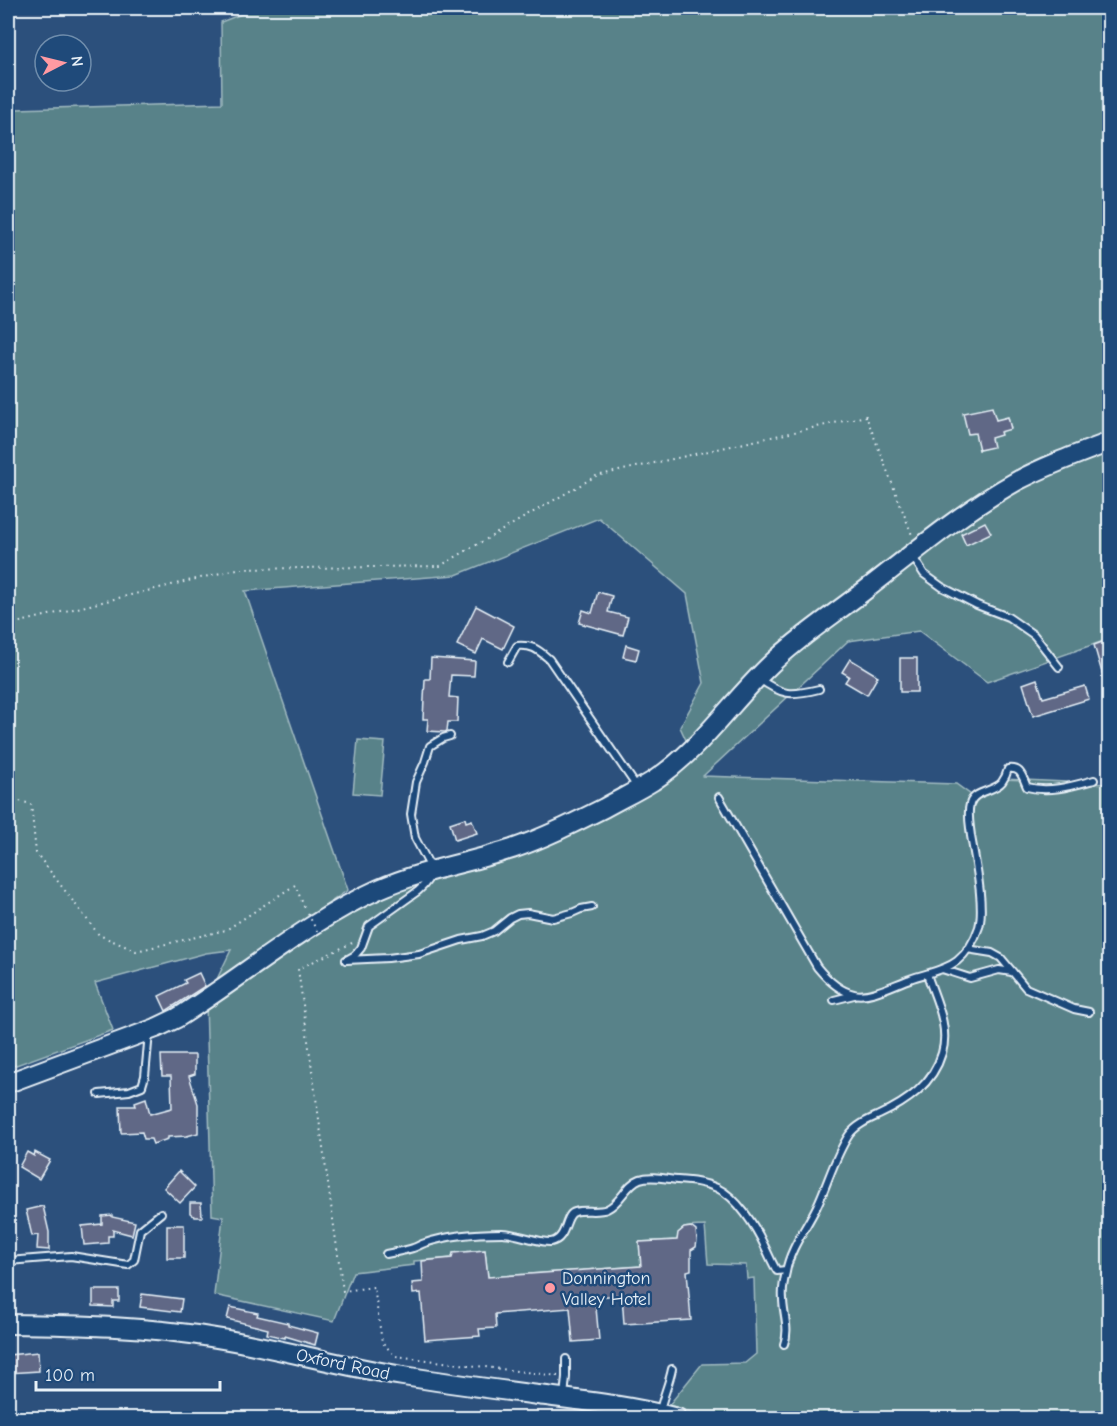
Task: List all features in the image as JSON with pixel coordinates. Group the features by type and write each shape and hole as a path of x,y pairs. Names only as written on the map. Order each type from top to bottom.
{"main road":[{"path":"8,1083 149,1031 177,1018 304,932 379,889 432,870 514,848 552,834 639,790 694,749 785,651 914,551 1015,483 1110,442"},
{"name":"Oxford Road","path":"8,1324 115,1326 184,1333 256,1345 387,1373 614,1405 668,1416"}],"lane":[{"path":"914,551 924,574 942,587 977,605 1008,617 1034,635 1059,667"},
{"path":"508,662 517,646 530,645 549,659 639,790"},
{"path":"758,678 773,689 785,694 801,694 819,689"},
{"path":"450,736 430,746 416,782 411,814 415,838 432,870 430,877 425,885 369,926 362,948 346,960 419,954 461,940 482,936 494,931 518,914 528,913 553,918 592,907"},
{"path":"834,1000 854,994 878,991 949,967 968,949 981,920 981,902 970,827 970,801 1003,781 1008,769 1011,768 1019,770 1027,787 1034,789 1056,789 1094,780"},
{"path":"719,797 817,967 836,985 854,994"},
{"path":"968,949 992,953 1001,958 1026,988 1074,1009 1089,1012"},
{"path":"942,969 970,978 999,970 1011,972"},
{"path":"784,1344 786,1323 783,1296 786,1270 843,1145 850,1133 859,1125 890,1110 924,1085 942,1054 944,1028 927,974"},
{"path":"99,1094 129,1091 142,1086 149,1031"},
{"path":"386,1254 415,1248 428,1242 476,1234 504,1233 547,1242 555,1241 562,1235 573,1213 605,1210 621,1198 636,1181 646,1178 697,1182 727,1193 751,1223 765,1245 777,1271 786,1270"},
{"path":"8,1261 71,1256 128,1265 134,1260 140,1230 160,1213"},
{"path":"564,1398 566,1359"},
{"path":"668,1416 663,1397 672,1369"}],"path":[{"path":"8,625 237,569 440,566 596,476 866,416 914,551"},
{"path":"8,798 31,804 36,853 99,934 136,951 226,930 295,885 318,933"},
{"path":"366,937 298,969 343,1291 374,1287 382,1342 395,1356 566,1377"}],"green space":[{"path":"257,8 1109,8 1109,639 987,682 919,631 848,641 703,776 956,784 974,797 1002,779 1107,784 1109,748 1109,1418 709,1418 669,1405 702,1364 745,1363 756,1354 754,1278 747,1279 746,1265 708,1264 705,1226 683,1229 677,1240 639,1242 641,1266 488,1277 485,1250 453,1253 452,1258 414,1261 414,1265 353,1272 334,1321 214,1295 223,1217 212,1215 206,1002 231,950 206,953 95,983 113,1030 8,1068 8,114 16,109 222,103 221,22","holes":["599,518 687,594 704,683 680,727 691,751 514,848 355,901 294,927 348,890 245,591 456,575"]},
{"path":"358,740 385,742 380,795 353,793"}],"building":[{"path":"992,407 996,420 1008,417 1011,429 991,438 993,447 979,450 975,433 968,434 963,413"},
{"path":"985,522 991,533 966,545 961,534"},
{"path":"598,592 612,596 608,612 628,617 623,635 579,623 583,610 592,613"},
{"path":"476,606 514,626 503,649 483,639 476,654 457,645"},
{"path":"1105,641 1110,657 1110,689 1107,690 1094,645"},
{"path":"626,645 639,649 636,660 623,657"},
{"path":"431,658 475,661 474,676 451,675 449,697 458,698 457,722 448,722 445,732 427,731 428,719 423,719 425,679 430,679"},
{"path":"900,658 917,658 917,692 900,692"},
{"path":"850,659 878,676 867,695 845,682 849,676 842,672"},
{"path":"1037,679 1043,698 1085,686 1089,699 1033,716 1023,684"},
{"path":"465,818 466,822 472,820 477,833 455,840 450,823"},
{"path":"199,973 205,986 166,1011 159,996 186,983 184,980"},
{"path":"161,1055 195,1055 195,1074 189,1076 198,1104 198,1133 168,1137 168,1139 153,1144 151,1139 144,1139 142,1132 121,1133 120,1106 136,1106 135,1102 146,1098 150,1114 172,1108 171,1076 162,1076"},
{"path":"27,1152 34,1156 35,1152 50,1160 39,1179 19,1167"},
{"path":"179,1171 195,1187 180,1203 164,1188"},
{"path":"190,1203 201,1203 202,1217 195,1217 190,1213"},
{"path":"43,1206 49,1232 49,1250 37,1249 38,1235 32,1236 26,1210"},
{"path":"112,1215 112,1217 135,1222 132,1235 113,1230 113,1236 108,1236 108,1243 84,1245 82,1226 102,1224 102,1216"},
{"path":"167,1225 184,1225 184,1258 167,1258"},
{"name":"Donnington Valley Hotel","path":"691,1227 696,1231 697,1240 696,1247 691,1250 691,1270 687,1271 691,1320 624,1324 622,1295 595,1297 599,1340 573,1342 570,1308 495,1314 496,1328 479,1329 480,1336 425,1340 421,1293 413,1294 412,1283 423,1282 422,1261 452,1258 453,1253 485,1250 488,1277 641,1266 639,1242 677,1240 678,1233 684,1228"},
{"path":"93,1290 119,1290 119,1301 113,1301 113,1307 93,1306"},
{"path":"142,1294 182,1299 180,1312 140,1307"},
{"path":"230,1307 258,1313 257,1316 318,1333 315,1345 285,1336 285,1338 267,1334 268,1329 227,1319"},
{"path":"38,1352 39,1371 8,1373 8,1355"}],"place":[{"name":"Donnington Valley Hotel","path":"550,1288"}]}
